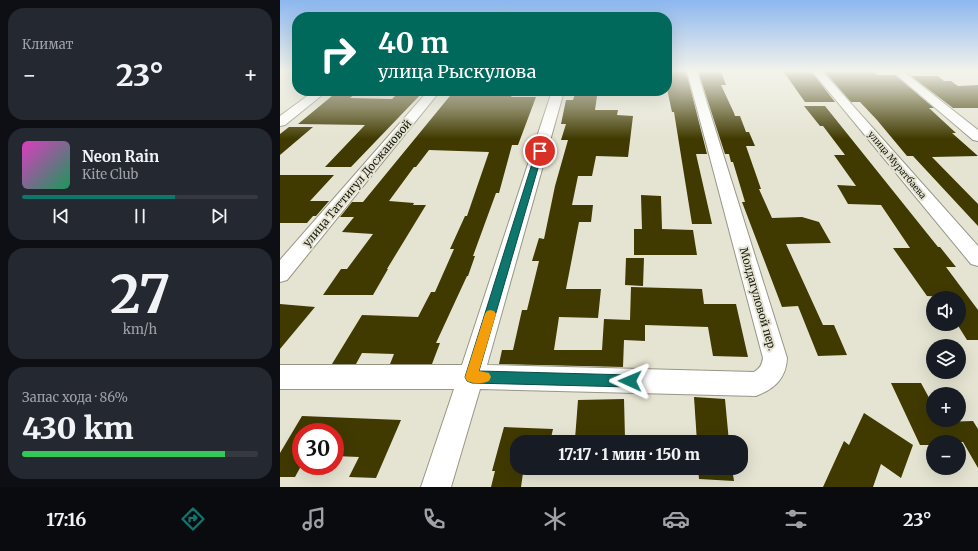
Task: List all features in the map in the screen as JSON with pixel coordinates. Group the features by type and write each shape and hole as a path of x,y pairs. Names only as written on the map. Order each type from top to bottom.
{"street":[{"name":"Молдагуловой пер.","path":"472,377 756,384 766,380 772,371 775,358 699,94"},
{"name":"улица Муратбаева","path":"836,94 978,259"},
{"path":"924,94 978,137"},
{"path":"280,122 314,96"},
{"name":"улица Таттигул Досжановой","path":"280,274 430,96"},
{"path":"436,487 472,377 556,96"},
{"path":"280,377 472,377"}],"building":[{"path":"672,94 692,94 707,154 696,154 712,224 692,224 674,112 672,112 669,96 672,96"},
{"path":"705,94 725,94 735,116 740,116 746,132 749,132 755,146 746,146 761,189 759,189 772,218 802,217 819,222 831,243 786,244 823,325 834,325 847,355 818,356 798,306 782,307 742,202 745,202 733,162 731,162 729,154 725,154"},
{"path":"799,94 829,94 835,102 805,102"},
{"path":"844,94 917,94 934,108 929,108 956,133 952,133 978,156 932,157 978,204 978,226 913,156 907,156 860,102 851,102"},
{"path":"934,94 978,94 978,108 953,108"},
{"path":"332,96 392,99 395,96 419,96 351,167 325,167 365,125 298,124"},
{"path":"450,96 536,97 518,145 512,145 499,193 496,193 473,256 475,256 468,276 436,343 440,343 432,364 390,364 394,354 362,353 356,364 332,364 362,315 418,317 431,292 435,292 454,249 450,249 465,216 467,216 489,152 429,150 416,167 414,167 389,201 414,203 413,205 426,205 373,295 323,295 341,269 347,269 373,234 342,232 354,217 340,217 352,202 363,202"},
{"path":"574,96 597,96 595,110 618,110 617,115 633,116 628,157 596,156 592,176 578,176 572,205 593,205 591,222 579,222 566,289 601,289 598,318 559,317 554,350 602,350 604,319 630,320 631,287 702,289 704,304 736,304 748,357 713,356 708,327 645,325 645,341 624,340 623,367 499,364 502,350 513,350 522,310 527,310 539,261 532,261 539,238 544,239 555,186 568,140 561,140 566,124 561,124 566,100 573,100"},
{"path":"804,106 825,106 938,247 940,247 956,267 946,267 964,291 926,291 926,295 893,248 910,248 881,205 848,204 837,185 856,186 834,155 845,155 823,126 820,126"},
{"path":"289,127 313,127 280,155 280,134"},
{"path":"280,175 334,175 310,201 329,201 316,216 313,216 307,223 280,223"},
{"path":"641,195 661,196 662,229 693,230 697,255 634,255 634,229 642,229"},
{"path":"626,258 644,258 643,286 625,285"},
{"path":"966,294 978,310 978,340 967,340 961,331 966,331"},
{"path":"280,304 315,307 280,349"},
{"path":"891,383 921,383 926,392 926,427 966,427 966,421 973,421 978,429 978,468 966,447 966,435 926,435 926,445 920,445"},
{"path":"694,397 725,399 728,435 697,435"},
{"path":"624,399 625,435 575,435 578,400"},
{"path":"864,413 913,445 901,478 881,464 873,487 823,487 844,441 849,445"},
{"path":"302,416 401,420 376,478 349,477 359,457 344,456 344,423 298,423"},
{"path":"504,427 553,429 552,435 510,435 510,475 523,475 521,487 491,487 495,471 492,471"},
{"path":"292,433 292,475 296,475 295,477 280,477 280,453"},
{"path":"699,475 733,475 734,481 699,479"}],"slow traffic":[{"path":"485,377 472,377 490,314"}],"route":[{"path":"540,151 472,377 630,381"}]}
